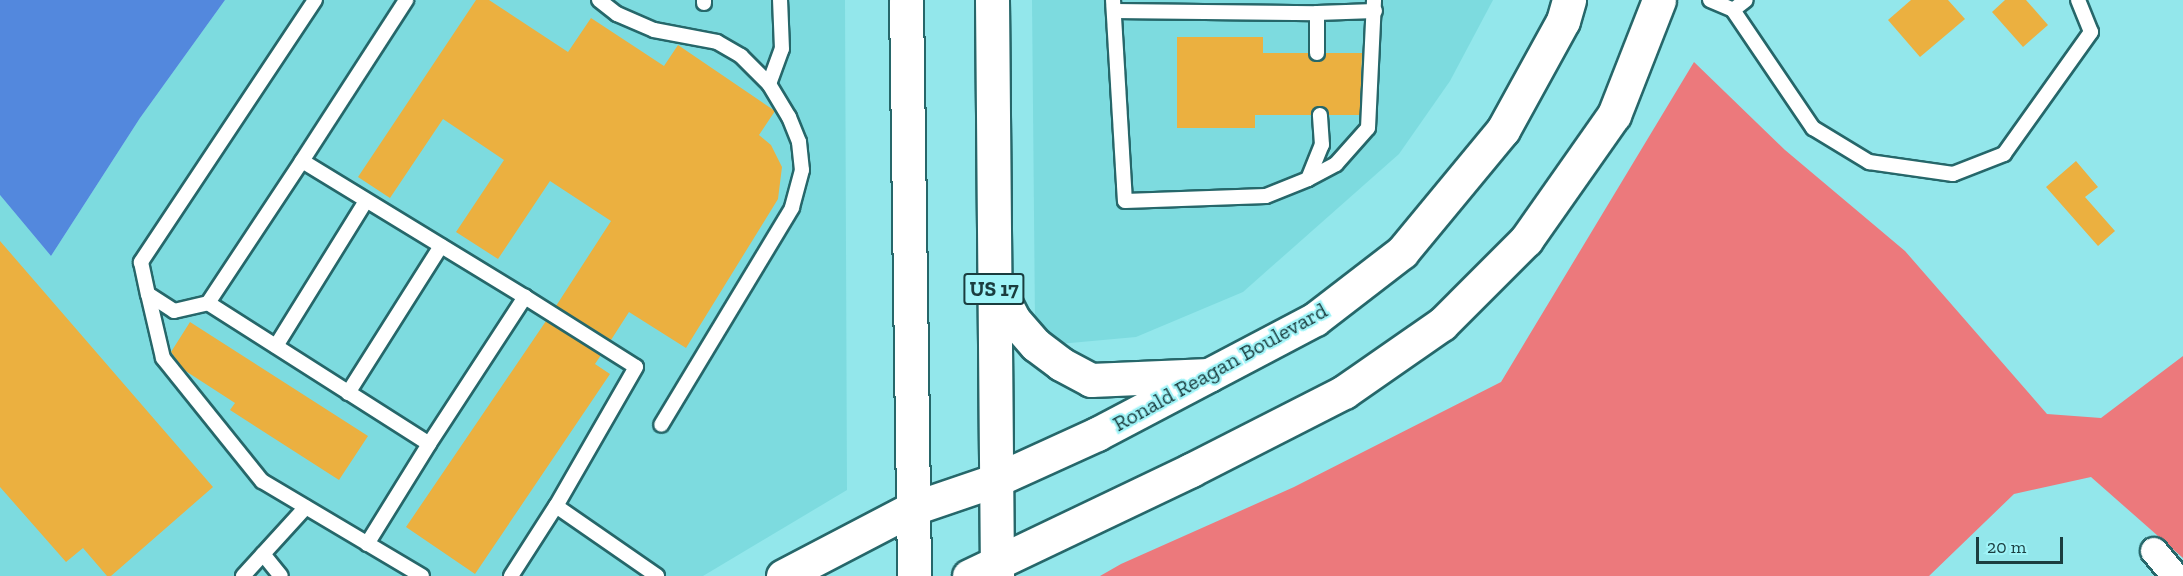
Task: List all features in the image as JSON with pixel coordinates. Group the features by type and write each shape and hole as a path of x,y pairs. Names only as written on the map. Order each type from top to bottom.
{"main road":[{"path":"906,0 911,509 914,576"},
{"name":"US 17","path":"988,572 996,480 992,0"},
{"name":"Ronald Reagan Boulevard","path":"783,576 911,509 996,480 1097,434 1315,320 1402,252 1503,130 1563,21 1569,0"},
{"path":"988,572 1344,392 1442,324 1526,240 1614,114 1659,0"},
{"path":"994,281 1014,320 1036,345 1061,364 1091,380 1209,375"}],"street":[{"path":"2154,551 2175,576"}],"lane":[{"path":"315,0 141,262 163,358 262,481 422,576"},
{"path":"148,294 174,311 208,303 406,0"},
{"path":"599,0 617,14 654,30 717,42 741,56 769,84 789,117 799,142 802,170 792,208 661,425"},
{"path":"769,84 782,49 780,0"},
{"path":"1710,0 1733,10 1813,128 1869,162 1953,174 2004,154 2091,32 2078,0"},
{"path":"1733,10 1746,0"},
{"path":"1374,5 1368,128 1336,164 1308,179 1266,196 1125,201 1114,6 1317,13 1374,5"},
{"path":"1317,13 1317,53"},
{"path":"1308,179 1322,145 1320,115"},
{"path":"302,162 636,367 556,506 511,576"},
{"path":"276,346 366,201"},
{"path":"348,393 441,246"},
{"path":"367,544 525,297"},
{"path":"208,303 429,444"},
{"path":"556,506 657,576"},
{"path":"243,576 306,507"},
{"path":"263,554 281,576"}],"shaded area":[{"path":"225,0 845,0 847,490 703,576 0,576 0,195 51,256 140,118"},
{"path":"1032,0 1493,0 1450,81 1399,154 1243,292 1136,337 1059,344 1035,321"},
{"path":"1694,62 1785,150 1905,251 2047,414 2101,418 2183,356 2183,558 2091,477 2014,494 1929,576 1100,576 1121,564 1294,487 1501,382"}],"water":[{"path":"0,0 225,0 140,118 51,256 0,195"}],"building":[{"path":"476,0 489,0 568,52 591,18 664,66 678,45 775,111 759,135 771,145 782,167 778,199 686,348 629,312 611,340 556,306 611,221 550,181 498,259 456,232 504,160 443,119 390,198 358,177"},
{"path":"1911,0 1948,0 1965,19 1920,57 1888,20"},
{"path":"2005,0 2026,0 2048,25 2023,47 1992,12"},
{"path":"1177,37 1263,37 1263,53 1308,53 1310,58 1316,62 1322,60 1326,53 1362,53 1360,115 1329,115 1327,110 1319,106 1312,111 1311,115 1255,115 1255,128 1177,128"},
{"path":"2076,161 2098,187 2085,197 2115,231 2098,246 2046,187"},
{"path":"0,241 213,487 111,576 107,576 83,548 66,562 0,487"},
{"path":"546,321 601,355 595,364 610,374 475,574 406,527"},
{"path":"190,322 368,436 339,480 230,410 235,403 184,370 171,352"}]}
